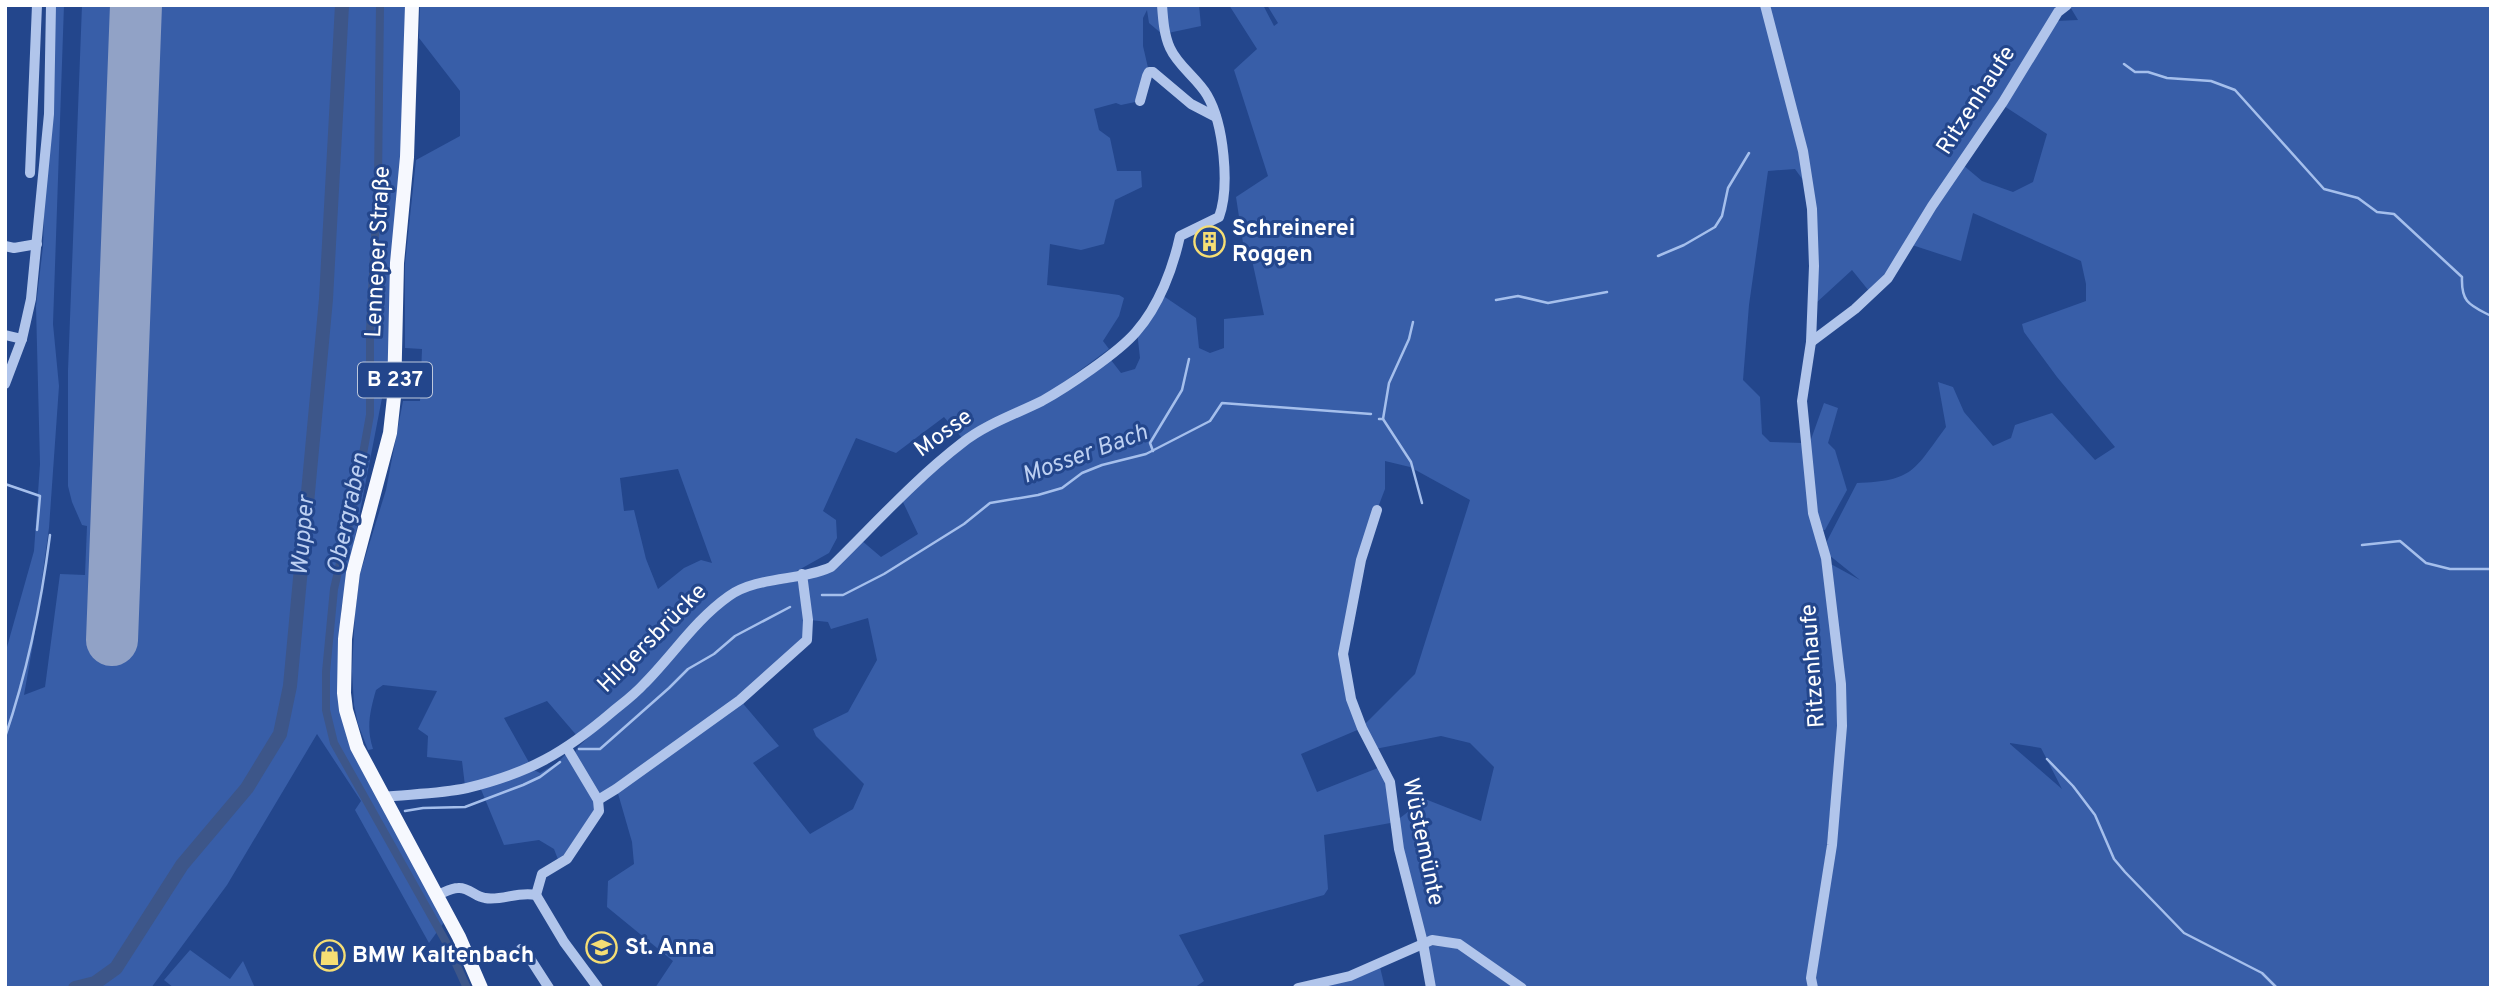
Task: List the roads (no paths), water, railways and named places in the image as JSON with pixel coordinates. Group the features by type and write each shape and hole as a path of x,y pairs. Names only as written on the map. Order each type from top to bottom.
{"main road":[{"name":"Lenneper Straße","path":"382,797 357,747 345,701 345,639 353,573 379,482 393,409 397,263 408,147 412,5"},
{"name":"B 237","path":"382,797 471,960 481,988"}],"street":[{"path":"30,173 37,5"},
{"path":"5,384 22,339 31,299 49,114 51,5"},
{"path":"1162,5 1171,50 1207,95 1216,117"},
{"name":"Ritzenhaufe","path":"1765,5 1803,151 1812,209 1814,267 1811,342 1802,401 1813,513 1823,543 1841,684 1842,726 1832,845 1811,978 1812,988"},
{"name":"Ritzenhaufe","path":"1811,342 1855,309 1888,278 1931,206 2003,102 2058,12 2067,5"},
{"path":"1140,101 1147,76 1149,72 1153,72 1191,104 1216,117"},
{"name":"Mosse","path":"781,579 821,572 831,567 918,480 965,441 1059,390 1126,342 1137,331 1175,259 1180,236 1219,217 1223,206 1224,169 1216,117"},
{"path":"5,246 14,248 37,244"},
{"path":"5,335 22,339"},
{"name":"Wüstemünte","path":"1377,510 1361,560 1343,654 1351,699 1362,728 1390,782 1399,849 1423,943"},
{"path":"598,800 740,700 807,640 808,620 802,574"},
{"name":"Hilgersbrücke","path":"382,797 465,789 532,768 567,748 643,686 698,623 731,594 781,579"},
{"path":"536,895 542,874 567,859 599,811 598,800 567,748"},
{"path":"437,895 456,888 465,888 487,899 526,893 536,895 594,987"},
{"name":"Wüstemünte","path":"1298,988 1350,976 1432,940 1459,944 1522,988"},
{"path":"1423,943 1430,988"},
{"path":"521,949 549,988"}],"waterway":[{"name":"Wupper","path":"75,988 95,983 116,968 182,865 247,788 280,734 290,686 326,299 342,5"},
{"name":"Obergraben","path":"380,5 378,181 370,330 370,415 355,498 334,589 326,672 326,710 334,743 446,942 467,988"},
{"path":"2124,64 2135,72 2148,72 2167,78 2211,81 2235,90 2324,189 2358,198 2377,212 2394,214 2462,277 2463,293 2468,302 2491,316"},
{"name":"Mosser Bach","path":"1658,256 1715,227 1722,216 1728,188 1749,153"},
{"name":"Mosser Bach","path":"1496,300 1518,296 1548,303 1607,292"},
{"name":"Mosser Bach","path":"1379,419 1383,419 1389,383 1409,339 1413,322"},
{"path":"1153,451 1150,443 1182,390 1189,359"},
{"name":"Mosser Bach","path":"822,595 843,595 884,574 964,524 990,503 1062,488 1082,473 1146,454 1210,421 1222,403 1371,414"},
{"path":"1383,419 1411,462 1422,503"},
{"path":"5,484 40,496 37,530"},
{"path":"5,737 33,638 50,535"},
{"path":"2362,545 2400,541 2426,563 2450,569 2491,569"},
{"name":"Mosser Bach","path":"579,749 600,749 688,669 714,654 735,636 790,607"},
{"path":"2047,759 2073,786 2095,815 2114,859 2184,933 2262,973 2277,988"},
{"name":"Mosser Bach","path":"405,811 465,807 540,777 560,762"}],"place":[{"name":"Schreinerei Roggen","path":"1209,242"},
{"name":"St. Anna","path":"602,948"},
{"name":"BMW Kaltenbach","path":"329,956"}]}
